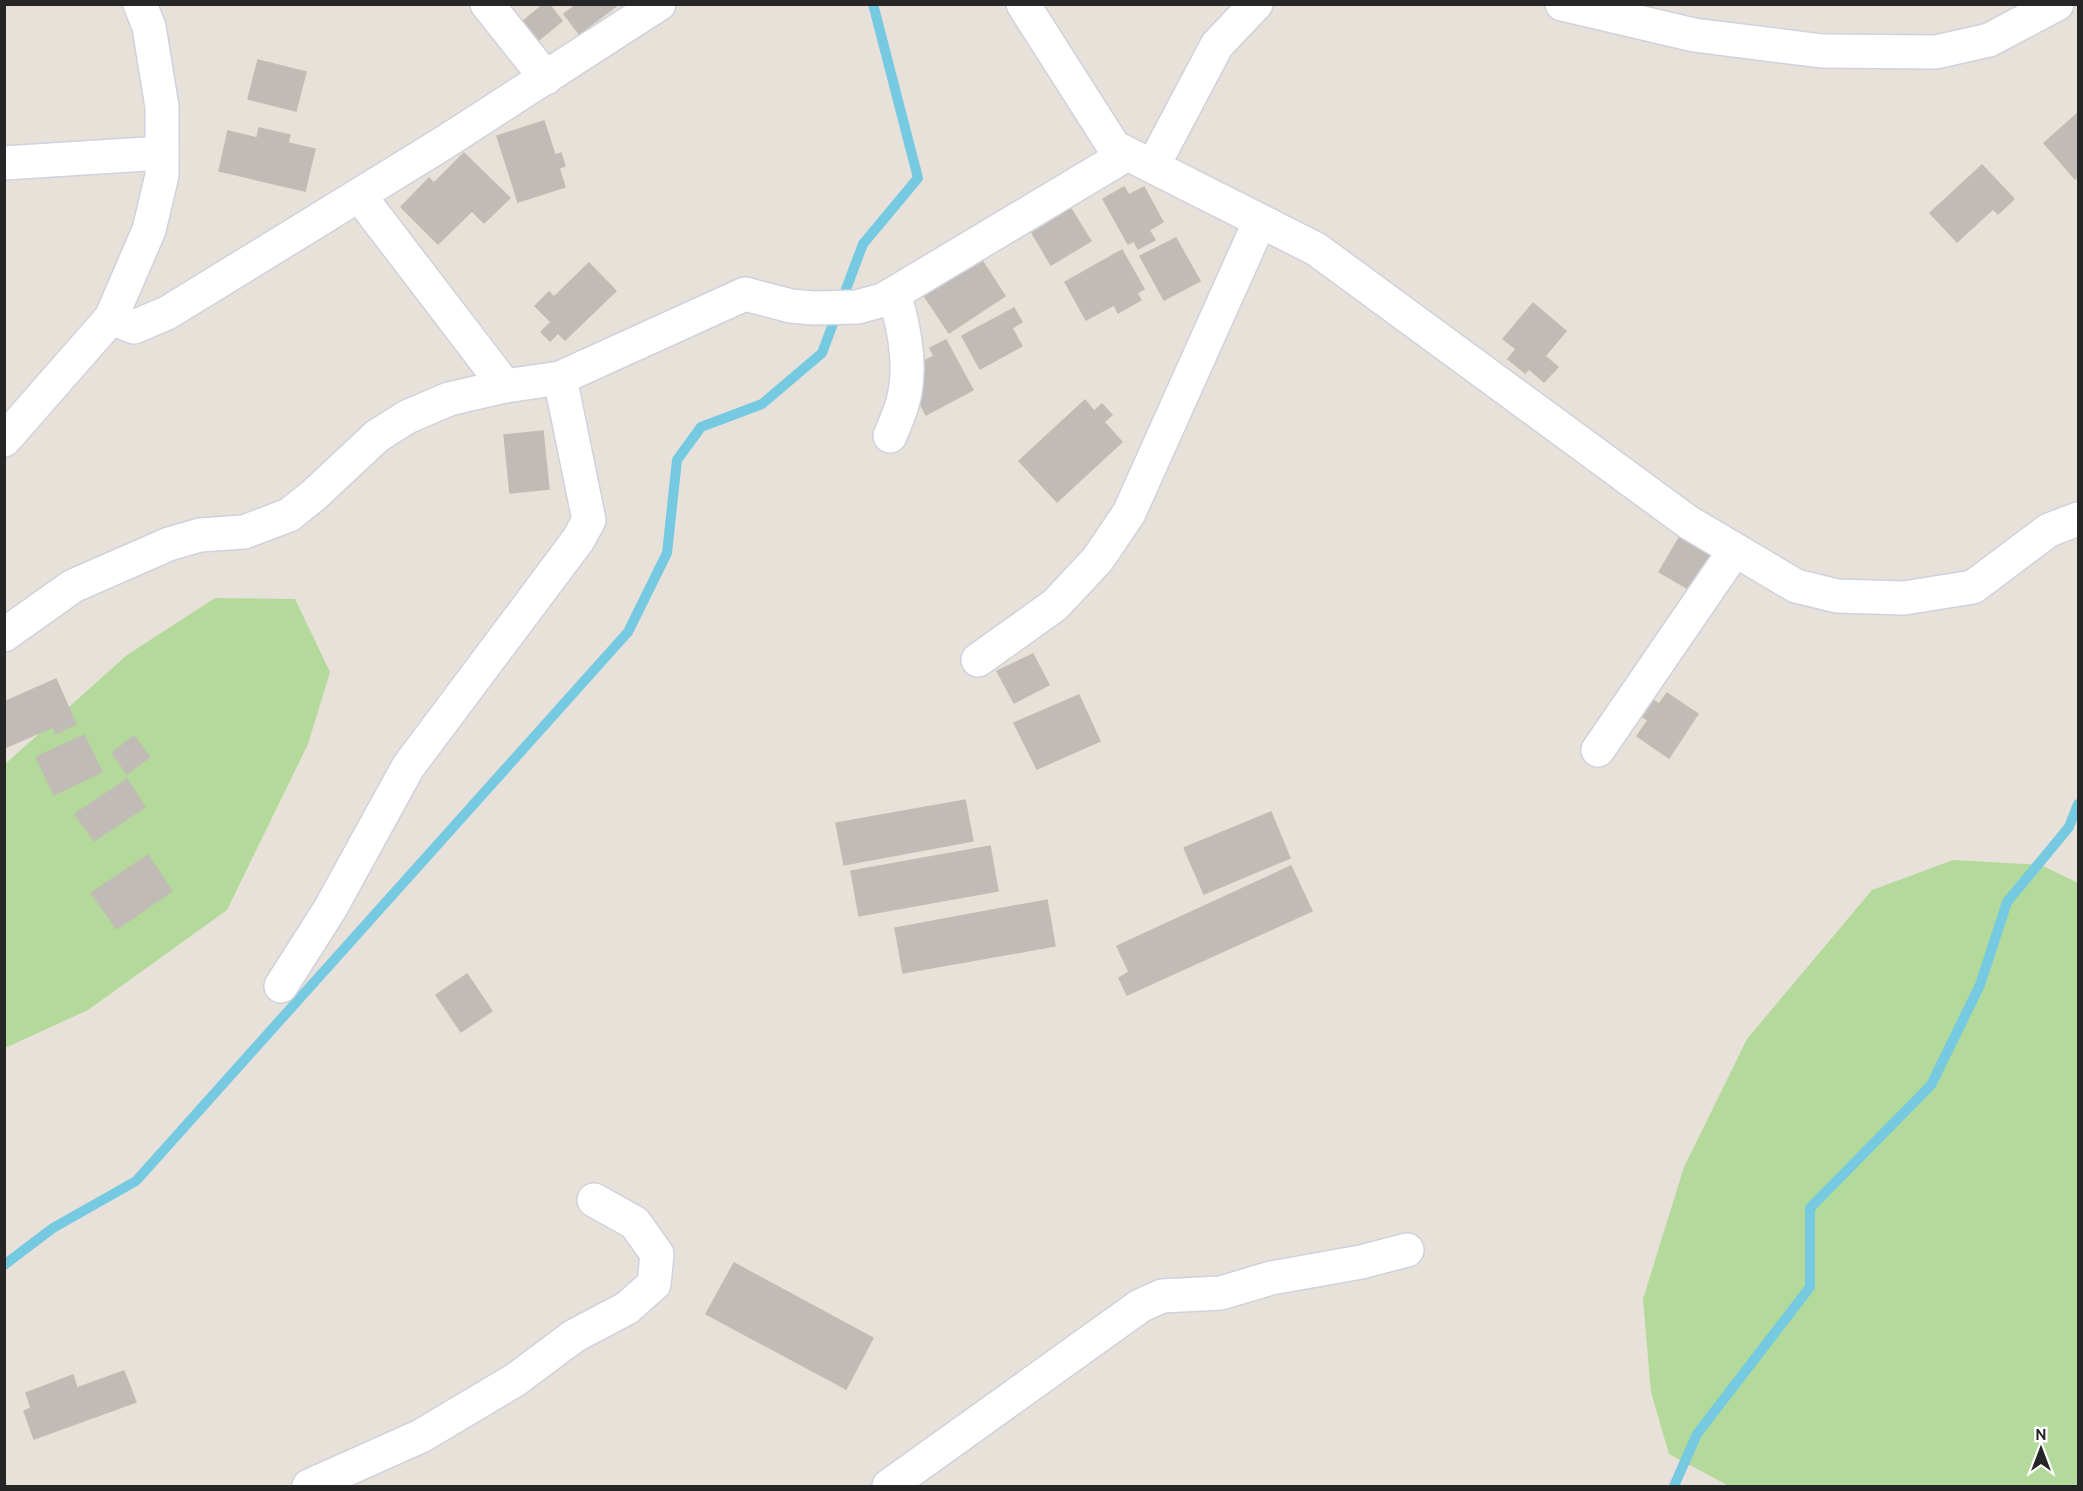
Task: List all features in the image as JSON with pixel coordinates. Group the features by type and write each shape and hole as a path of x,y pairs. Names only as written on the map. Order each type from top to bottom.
{"street":[{"path":"4,441 111,318 149,230 162,175 162,107 149,27 140,4"},
{"path":"487,4 546,78"},
{"path":"111,318 134,327 167,313 546,78 658,4"},
{"path":"1023,4 1114,147 1316,249 1688,522 1796,586 1837,596 1904,598 1973,587 2049,530 2079,519"},
{"path":"4,635 73,586 169,544 200,535 244,532 289,515 314,495 377,435 406,417 448,399 505,386 560,378 745,294 791,306 814,308 857,307 883,300 1140,160 1217,45 1256,4"},
{"path":"1562,4 1694,35 1764,44 1822,51 1936,52 1989,40 2057,4"},
{"path":"4,163 162,153"},
{"path":"359,195 505,386"},
{"path":"978,660 1055,605 1098,559 1129,513 1260,221"},
{"path":"890,435 902,405 907,380 903,322 894,294"},
{"path":"281,986 330,909 408,767 578,540 589,520 560,378"},
{"path":"1598,750 1735,550"},
{"path":"309,1486 421,1436 515,1380 574,1336 627,1308 654,1284 657,1254 635,1223 594,1200"},
{"path":"889,1486 1140,1306 1162,1296 1221,1293 1272,1278 1361,1262 1407,1250"}],"green space":[{"path":"215,598 295,599 330,672 308,744 227,910 88,1010 5,1048 4,765 127,655"},
{"path":"1953,860 2041,865 2078,883 2078,1486 1729,1486 1669,1454 1651,1392 1643,1299 1684,1167 1747,1039 1872,890"}],"building":[{"path":"544,4 549,4 562,21 539,40 523,21"},
{"path":"577,4 619,4 579,34 564,14"},
{"path":"258,60 306,72 296,111 248,99"},
{"path":"2078,113 2078,176 2075,179 2044,143"},
{"path":"544,121 555,155 561,153 565,166 559,168 565,187 518,202 497,136"},
{"path":"259,128 290,135 288,143 315,149 305,191 219,171 228,131 257,138"},
{"path":"464,153 510,198 484,223 472,211 438,244 401,207 429,178 434,183"},
{"path":"1982,165 2014,199 1998,214 1993,209 1957,242 1930,213"},
{"path":"1124,187 1129,195 1144,187 1163,222 1149,230 1155,240 1138,249 1134,241 1128,244 1103,199"},
{"path":"1071,209 1091,241 1051,265 1032,233"},
{"path":"1176,238 1200,281 1164,300 1140,256"},
{"path":"1122,250 1144,289 1137,293 1141,300 1118,313 1114,305 1086,320 1065,282"},
{"path":"979,256 1005,296 949,333 923,294"},
{"path":"589,263 616,291 565,340 558,333 550,341 541,332 551,322 535,306 549,292 554,297"},
{"path":"1533,303 1566,331 1545,356 1558,367 1544,382 1529,369 1525,373 1508,359 1516,349 1503,339"},
{"path":"1014,308 1022,322 1012,328 1022,346 980,369 962,336"},
{"path":"946,340 973,390 926,415 912,388 911,368 934,356 930,348"},
{"path":"1085,400 1094,411 1102,404 1112,415 1104,422 1122,442 1057,502 1019,461"},
{"path":"543,431 549,489 510,493 504,435"},
{"path":"1679,538 1712,557 1692,591 1659,572"},
{"path":"1033,654 1049,685 1014,703 997,671"},
{"path":"56,679 76,724 56,734 53,727 4,748 4,702"},
{"path":"1667,693 1698,714 1669,758 1637,736 1648,720 1643,717 1653,700 1659,704"},
{"path":"1079,695 1100,741 1037,769 1014,723"},
{"path":"84,735 102,772 54,795 36,757"},
{"path":"134,736 150,757 127,774 112,753"},
{"path":"127,779 145,807 94,841 75,814"},
{"path":"965,800 973,841 844,865 836,823"},
{"path":"1271,812 1290,858 1204,894 1184,848"},
{"path":"990,846 998,891 859,916 851,871"},
{"path":"148,855 172,891 117,929 91,893"},
{"path":"1291,866 1312,911 1127,995 1119,978 1129,972 1117,946"},
{"path":"1047,900 1055,946 903,973 895,928"},
{"path":"467,974 492,1011 461,1032 436,995"},
{"path":"734,1263 873,1338 846,1389 706,1314"},
{"path":"124,1371 136,1402 34,1439 24,1411 31,1408 26,1393 73,1375 77,1388"}],"waterway":[{"path":"4,1265 53,1228 136,1181 628,632 667,553 677,460 701,427 762,404 822,353 863,244 918,178 873,4"},
{"path":"1674,1486 1697,1434 1810,1287 1810,1208 1931,1085 1980,985 2007,902 2069,827 2078,804"}]}
